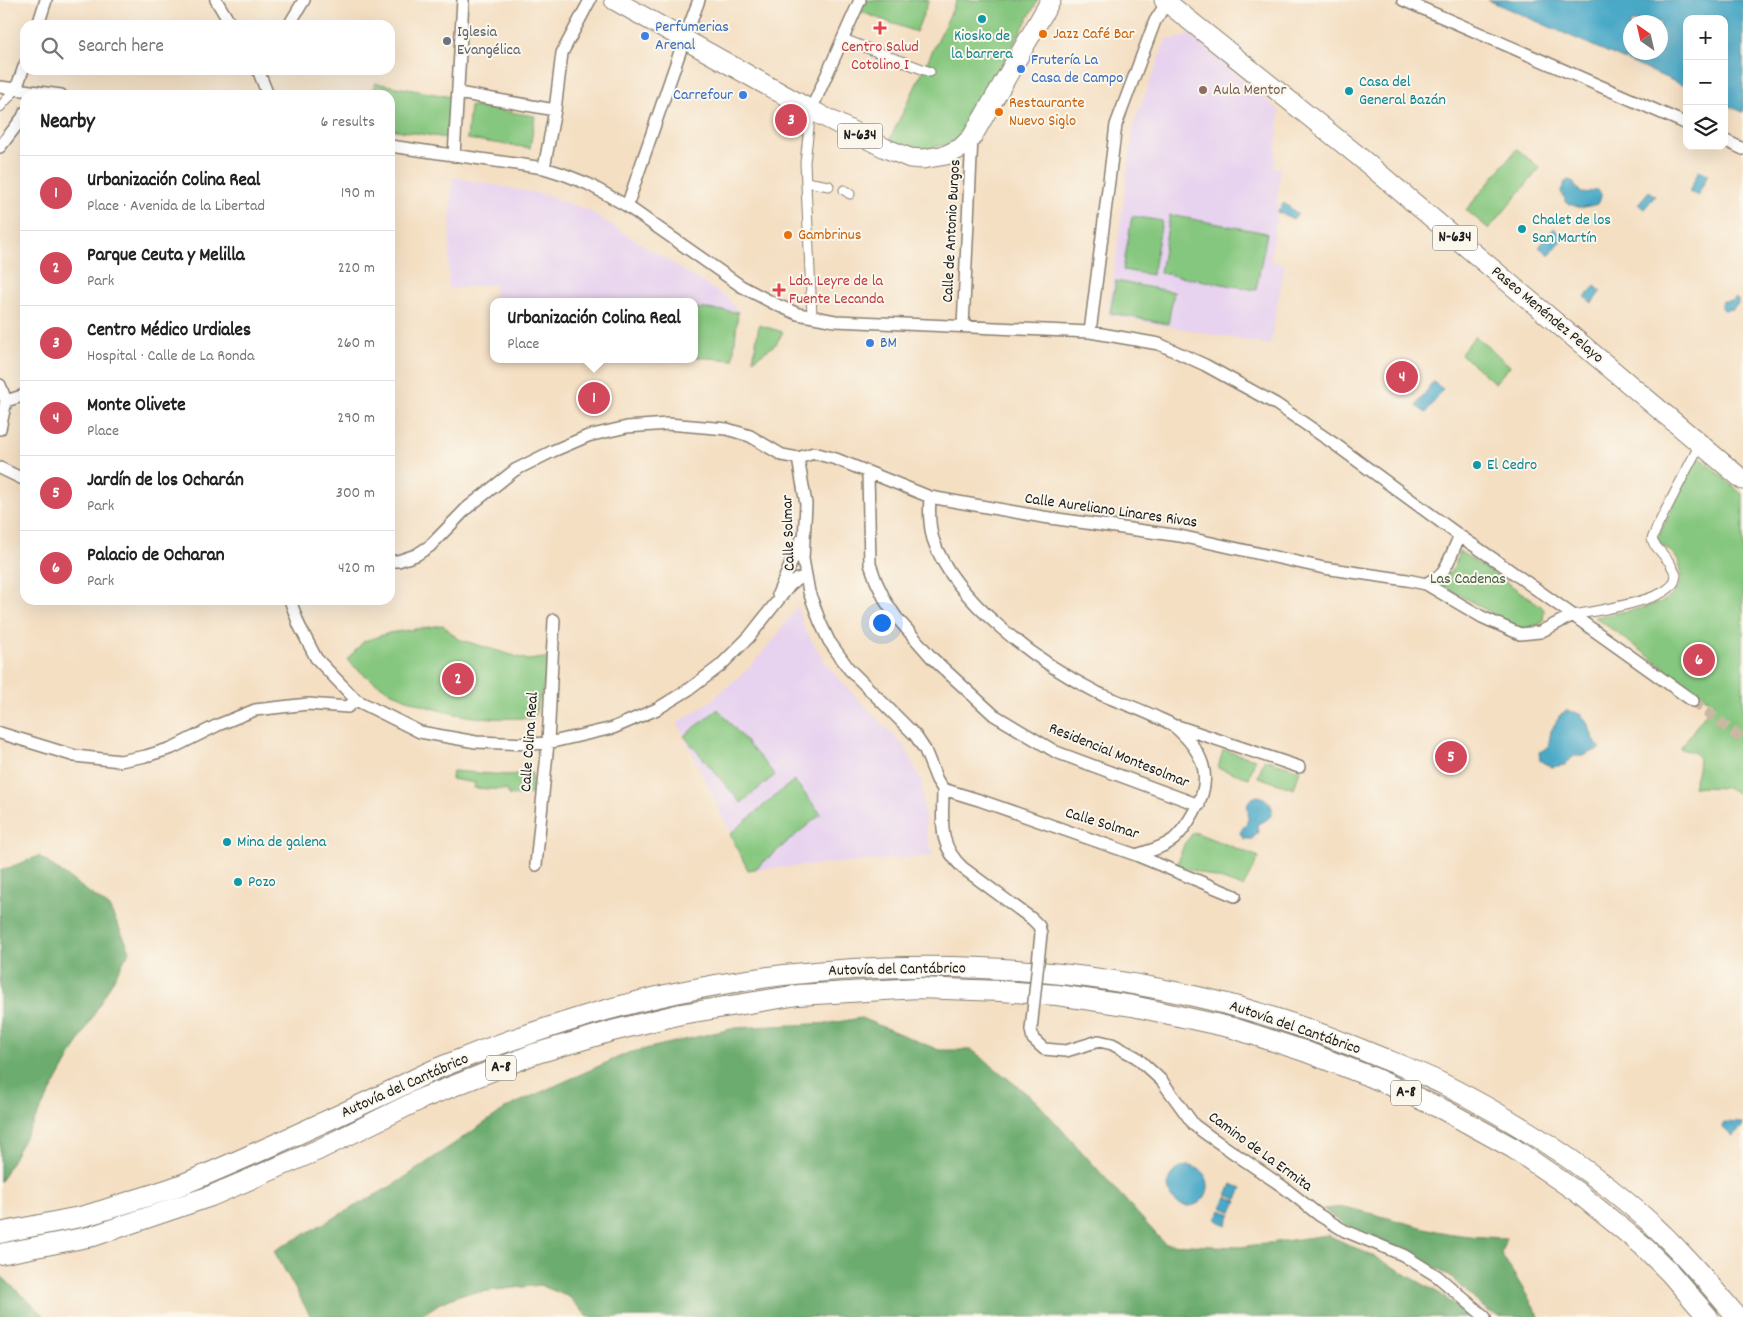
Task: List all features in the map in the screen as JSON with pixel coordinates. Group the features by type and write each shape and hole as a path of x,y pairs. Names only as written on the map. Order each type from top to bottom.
{"highway":[{"name":"N-634","path":"614,0 811,110 885,148 910,158 923,159 946,155 962,148 972,137 1051,0"},
{"name":"Paseo Menéndez Pelayo","path":"1166,1 1356,154 1743,480"},
{"name":"Autovía del Cantábrico","path":"0,1233 88,1215 179,1185 280,1142 440,1067 559,1025 624,1005 675,993 798,973 918,967 1004,968 1119,983 1218,1002 1290,1023 1360,1049 1439,1082 1514,1122 1583,1169 1618,1196 1654,1226 1684,1255 1737,1317"},
{"name":"Autovía del Cantábrico","path":"0,1254 92,1236 211,1196 318,1150 423,1098 534,1054 612,1031 680,1014 798,995 918,988 1001,990 1057,995 1133,1006 1233,1028 1304,1051 1374,1078 1426,1102 1513,1148 1577,1192 1642,1246 1670,1273 1708,1317"}],"street":[{"path":"40,20 46,0"},
{"path":"216,0 228,20"},
{"path":"292,20 304,0"},
{"path":"454,156 463,0"},
{"path":"544,168 555,110 562,53 590,0"},
{"path":"627,206 699,0"},
{"path":"1404,0 1683,122"},
{"path":"812,316 805,162 811,110 843,39 857,1"},
{"path":"1090,332 1116,124 1155,21 1166,1"},
{"path":"843,39 930,72"},
{"path":"0,107 16,89 21,75"},
{"path":"261,75 266,90"},
{"path":"0,87 20,90"},
{"path":"458,93 555,110"},
{"path":"0,147 20,121"},
{"name":"Calle de Antonio Burgos","path":"964,326 972,137"},
{"path":"1728,142 1743,149"},
{"path":"395,147 544,168 588,184 627,206 741,286 798,314 835,321 1090,332 1159,344 1205,364 1276,404 1693,701"},
{"path":"806,182 829,186"},
{"path":"0,384 6,401 0,428"},
{"path":"6,401 20,397"},
{"path":"395,561 416,555 430,546 467,508 515,470 553,450 588,436 627,427 660,425 718,428 750,436 782,455 798,458"},
{"path":"1573,615 1656,596 1668,589 1674,582 1676,575 1670,563 1652,539 1700,444"},
{"name":"Calle Aureliano Linares Rivas","path":"798,458 814,453 836,459 930,497 1043,517 1180,536 1324,568 1426,584 1482,617 1520,634 1540,632 1573,615"},
{"name":"Calle Solmar","path":"798,458 806,504 803,559 809,592 820,622 829,641 849,669 915,735 925,750 943,790 979,800 1136,855 1159,847 1174,839 1199,805 1206,783 1203,763 1190,742 1173,725 1078,683 1029,652 1007,633 960,587 947,568 934,539 929,519 930,497"},
{"path":"0,468 20,478"},
{"name":"Residencial Montesolmar","path":"868,473 870,564 886,602 906,630 932,658 994,715 1056,752 1199,805"},
{"path":"772,607 805,532"},
{"path":"1426,584 1440,575 1460,536"},
{"path":"292,605 299,625 316,658 356,700 420,732 476,742 548,743 613,728 657,710 691,688 720,666 749,637 790,585 806,576"},
{"name":"Calle Colina Real","path":"536,866 548,743 554,620"},
{"path":"0,733 75,756 120,761 172,748 218,725 255,710 308,704 348,707 356,700"},
{"path":"1173,725 1299,767"},
{"name":"Camino de La Ermita","path":"943,790 942,830 947,847 954,860 1039,926 1041,934 1031,1030 1033,1039 1044,1049 1066,1050 1099,1041 1112,1044 1136,1057 1162,1081 1194,1125 1282,1186 1319,1215 1345,1231 1403,1255 1436,1276 1484,1317"},
{"path":"1136,855 1235,896"}],"shaded area":[{"path":"1188,34 1280,111 1274,167 1280,168 1276,221 1270,261 1285,264 1270,345 1108,315 1134,123 1167,38 1176,40"},
{"path":"452,177 546,195 589,211 727,298 738,312 733,360 698,357 698,298 494,298 494,284 448,289"},
{"path":"797,606 805,630 827,665 903,745 911,758 921,781 927,836 933,856 748,870 678,723 712,700 748,669 776,637"}],"green space":[{"path":"861,0 929,0 916,32 856,10"},
{"path":"957,0 1038,0 964,134 951,143 927,149 909,148 889,141"},
{"path":"375,83 451,97 446,138 395,130 395,90 374,90"},
{"path":"470,106 535,116 530,148 467,139"},
{"path":"1517,149 1540,168 1489,229 1466,210"},
{"path":"1170,215 1267,233 1256,290 1160,273"},
{"path":"1132,216 1162,221 1152,275 1123,270"},
{"path":"1116,281 1174,292 1168,324 1110,313"},
{"path":"698,308 738,312 733,360 698,357"},
{"path":"759,325 783,332 776,344 753,360"},
{"path":"1475,336 1510,366 1495,383 1461,354"},
{"path":"1699,458 1743,495 1743,796 1728,788 1693,787 1699,758 1693,752 1680,749 1713,703 1595,617 1634,610 1664,601 1677,589 1681,579 1681,569 1677,559 1657,540 1693,462"},
{"name":"Las Cadenas","path":"1459,551 1540,605 1544,610 1543,622 1531,628 1520,629 1440,584 1455,566"},
{"path":"443,625 458,639 528,660 552,657 534,718 483,718 464,716 427,707 377,683 347,660 364,641 389,633"},
{"path":"718,709 775,775 741,803 684,736"},
{"path":"1223,750 1255,759 1249,778 1218,768"},
{"path":"1264,759 1300,770 1294,789 1258,777"},
{"path":"453,771 506,775 532,773 532,794 509,796 507,790 474,788 475,783 451,779"},
{"path":"794,780 821,814 755,869 748,870 730,834"},
{"path":"1194,832 1259,857 1243,887 1177,865 1184,844"},
{"path":"39,856 109,907 130,950 0,1182 0,871"},
{"path":"861,1018 939,1050 972,1050 1036,1101 1165,1244 1240,1247 1328,1235 1379,1259 1442,1295 1469,1317 588,1317 569,1297 540,1285 462,1294 440,1303 419,1317 311,1317 274,1251 395,1184 508,1107 628,1053 735,1028 831,1023"},
{"path":"1344,1207 1448,1233 1506,1238 1501,1253 1540,1317 1498,1316 1484,1308 1448,1275 1417,1258 1353,1229 1323,1209"},
{"path":"0,1275 46,1317 0,1317"}],"water":[{"path":"1488,0 1743,0 1743,112 1728,106 1728,15 1683,15 1683,85 1625,60 1668,60 1668,15 1623,15 1623,59"},
{"path":"1699,170 1708,174 1698,196 1689,192"},
{"path":"1568,180 1572,181 1581,193 1598,190 1601,196 1598,204 1580,208 1567,203 1561,192 1564,183"},
{"path":"1649,191 1655,196 1644,209 1638,204"},
{"path":"1284,203 1298,214 1294,219 1277,212"},
{"path":"1554,228 1564,237 1550,255 1539,247"},
{"path":"1595,286 1601,291 1592,303 1585,297"},
{"path":"1735,298 1738,300 1738,304 1732,309 1724,310 1721,306 1722,301 1731,301"},
{"path":"1433,382 1443,389 1426,413 1416,406"},
{"path":"1566,711 1574,712 1585,719 1599,749 1583,756 1574,756 1565,765 1552,767 1540,760 1539,752 1548,748 1551,731 1561,714"},
{"path":"1258,796 1269,802 1272,813 1265,821 1259,823 1257,826 1258,832 1252,839 1244,839 1240,833 1247,823 1248,802"},
{"path":"1724,1122 1742,1123 1742,1127 1732,1136 1723,1128"},
{"path":"1192,1166 1199,1169 1205,1175 1208,1186 1207,1194 1199,1203 1192,1206 1184,1206 1177,1203 1169,1194 1168,1182 1171,1175 1180,1167"},
{"path":"1232,1184 1242,1189 1237,1199 1227,1195"},
{"path":"1226,1197 1237,1201 1232,1212 1221,1207"},
{"path":"1220,1210 1231,1214 1226,1225 1216,1220"}],"tunnel":[{"path":"1693,701 1743,740"}],"place":[{"name":"Kiosko de la barrera","path":"982,19"},
{"name":"Centro Salud Cotolino I","path":"880,28"},
{"name":"Jazz Café Bar","path":"1043,34"},
{"name":"Perfumerias Arenal","path":"645,36"},
{"name":"Iglesia Evangélica","path":"447,41"},
{"name":"Frutería La Casa de Campo","path":"1021,69"},
{"name":"Aula Mentor","path":"1203,90"},
{"name":"Casa del General Bazán","path":"1349,91"},
{"name":"Carrefour","path":"743,95"},
{"name":"Restaurante Nuevo Siglo","path":"999,112"},
{"name":"Centro Médico Urdiales","path":"791,120"},
{"name":"Chalet de los San Martín","path":"1522,229"},
{"name":"Gambrinus","path":"788,235"},
{"name":"Lda. Leyre de la Fuente Lecanda","path":"779,290"},
{"name":"BM","path":"870,343"},
{"name":"Monte Olivete","path":"1402,377"},
{"name":"Urbanización Colina Real","path":"594,398"},
{"name":"El Cedro","path":"1477,465"},
{"name":"Palacio de Ocharan","path":"1699,660"},
{"name":"Parque Ceuta y Melilla","path":"458,679"},
{"name":"Jardín de los Ocharán","path":"1451,757"},
{"name":"Mina de galena","path":"227,842"},
{"name":"Pozo","path":"238,882"}]}
